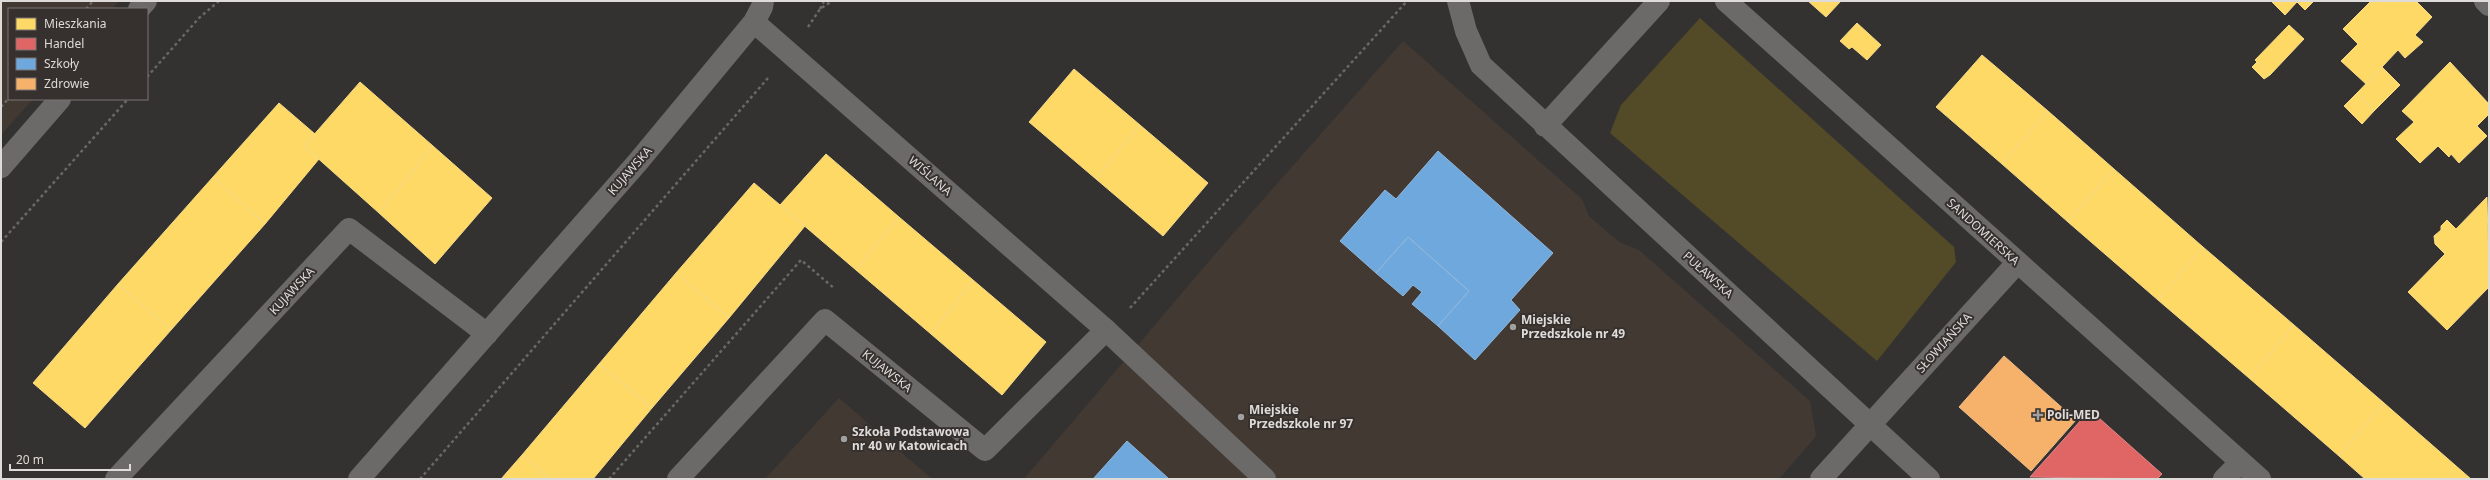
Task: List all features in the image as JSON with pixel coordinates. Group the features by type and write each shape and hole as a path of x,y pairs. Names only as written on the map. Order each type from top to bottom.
{"street":[{"name":"KUJAWSKA","path":"359,479 637,163 754,22 762,7 763,1"},
{"name":"PUŁAWSKA","path":"1458,1 1466,31 1481,65 1545,126 1871,424"},
{"path":"1545,126 1658,1"},
{"name":"SANDOMIERSKA","path":"1726,1 2260,479"},
{"path":"2485,1 2489,5"},
{"name":"WIŚLANA","path":"754,22 1106,330 1265,479"},
{"path":"1,167 59,100"},
{"name":"KUJAWSKA","path":"116,479 349,229 487,334"},
{"name":"SŁOWIAŃSKA","path":"1821,479 2018,263"},
{"name":"KUJAWSKA","path":"678,479 824,320 985,450 1106,330"},
{"path":"1871,424 1929,479"},
{"path":"2224,479 2240,462"}],"path":[{"path":"148,76 200,18 219,1"},
{"path":"820,9 824,1"},
{"path":"1127,312 1408,1"},
{"path":"420,479 790,53"},
{"path":"1,107 8,99"},
{"path":"1,242 127,100"}],"shaded area":[{"path":"1,1 119,1 113,8 8,8 8,100 32,100 1,135"},
{"path":"1700,18 1954,247 1956,262 1877,361 1610,133 1621,105"},
{"name":"Miejskie Przedszkole nr 49","path":"1403,41 1582,199 1589,216 1619,242 1639,250 1810,401 1816,436 1779,479 1024,479 1216,253"},
{"name":"Szkoła Podstawowa nr 40 w Katowicach","path":"839,398 932,479 765,479"}],"building: Mieszkania":[{"path":"1808,1 1841,1 1826,17"},
{"path":"2271,1 2314,1 2305,10 2297,2 2285,15"},
{"path":"2371,1 2416,1 2432,17 2415,35 2423,42 2405,58 2398,50 2366,84 2341,61 2358,44 2343,29"},
{"path":"1857,23 1881,45 1867,60 1852,47 1849,49 1840,41"},
{"path":"2289,25 2304,39 2270,75 2255,60"},
{"path":"1982,55 2048,111 2002,164 1936,107"},
{"path":"2257,62 2270,75 2264,79 2252,67"},
{"path":"2450,62 2489,104 2489,114 2477,126 2487,136 2459,163 2451,154 2449,157 2438,146 2420,163 2396,139 2414,122 2402,111"},
{"path":"2382,67 2400,85 2374,111 2357,93"},
{"path":"1074,69 1140,125 1096,179 1029,122"},
{"path":"360,82 433,146 379,213 304,146"},
{"path":"2357,93 2374,111 2362,124 2344,106"},
{"path":"279,103 315,134 304,146 319,159 265,224 213,177"},
{"path":"2048,111 2114,169 2068,222 2002,164"},
{"path":"1140,125 1208,183 1163,236 1096,179"},
{"path":"433,146 492,198 435,264 379,213"},
{"path":"826,154 899,217 856,270 780,205"},
{"path":"2114,169 2203,247 2158,300 2068,222"},
{"path":"213,177 265,224 171,330 118,284"},
{"path":"754,183 805,226 729,318 676,273"},
{"path":"2487,197 2489,287 2447,330 2408,292 2445,254 2435,244 2434,236 2441,230 2441,226 2447,220 2456,229"},
{"path":"899,217 973,280 931,334 856,270"},
{"path":"2203,247 2294,325 2249,378 2158,300"},
{"path":"676,273 729,318 652,408 599,364"},
{"path":"973,280 1046,342 1002,395 931,334"},
{"path":"118,284 171,330 85,428 33,383"},
{"path":"2294,325 2384,403 2339,456 2249,378"},
{"path":"599,364 652,408 593,479 550,479 522,455"},
{"path":"2384,403 2471,479 2365,479 2339,456"},
{"path":"522,455 550,479 501,479"}],"building: Handel":[{"path":"2090,410 2162,474 2157,479 2030,477"}],"building: Szkoły":[{"path":"1438,151 1553,253 1511,300 1520,310 1475,360 1438,326 1469,291 1408,237 1376,273 1340,241 1385,190 1396,199"},
{"path":"1408,237 1469,291 1438,326 1412,304 1422,292 1413,285 1403,296 1376,273"},
{"path":"1127,441 1168,478 1168,479 1093,479"}],"building: Zdrowie":[{"path":"2004,356 2076,420 2031,471 1959,407"}],"place":[{"name":"Miejskie Przedszkole nr 49","path":"1513,327"},
{"name":"Poli-MED","path":"2038,415"},
{"name":"Miejskie Przedszkole nr 97","path":"1241,417"},
{"name":"Szkoła Podstawowa nr 40 w Katowicach","path":"844,439"}]}
